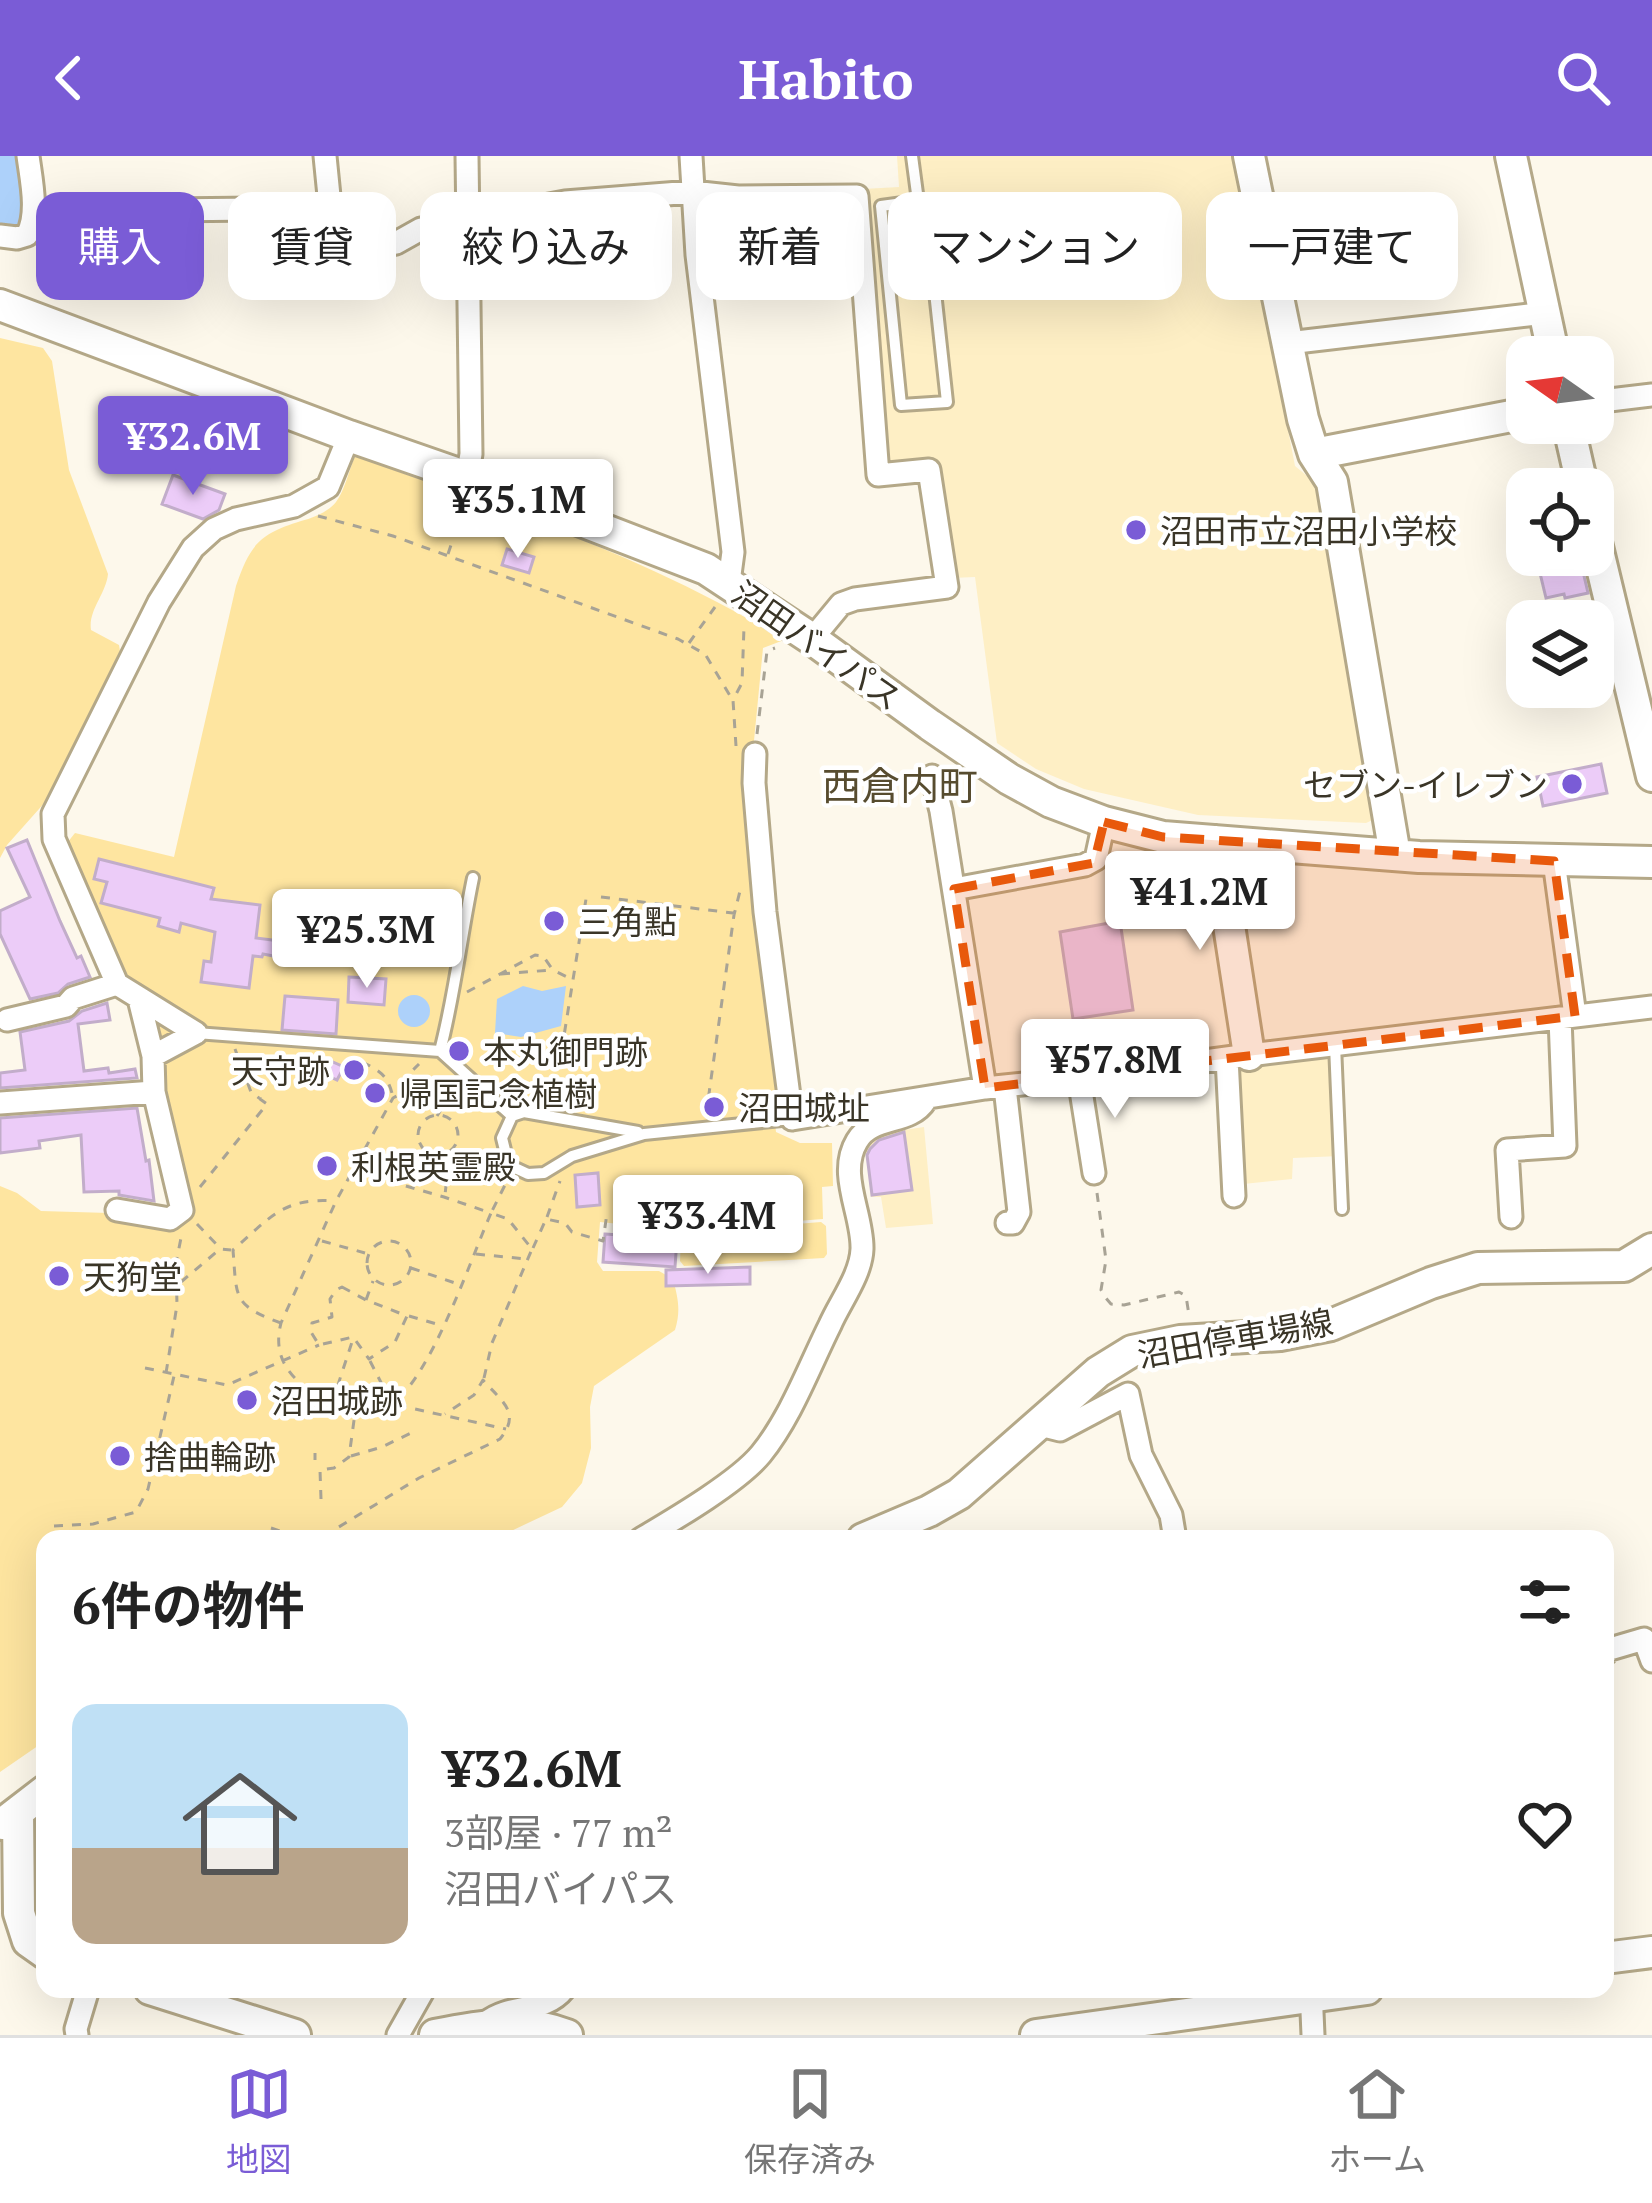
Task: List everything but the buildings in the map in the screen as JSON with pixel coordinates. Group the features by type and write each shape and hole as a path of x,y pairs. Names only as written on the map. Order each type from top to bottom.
{"street":[{"path":"0,236 27,236 32,227 28,156"},
{"path":"325,156 328,192"},
{"path":"467,156 469,192"},
{"path":"691,156 697,255 733,552 725,590"},
{"path":"1249,156 1314,454 1332,482 1395,855"},
{"path":"1511,156 1550,336"},
{"path":"672,194 857,196 878,475 929,470 947,587 855,598 841,604 812,639"},
{"path":"467,477 470,300"},
{"name":"沼田バイパス","path":"0,305 706,569 725,590 812,639 1009,779 1051,802 1104,822 1163,837 1395,855 1652,862"},
{"path":"1288,343 1545,314"},
{"path":"1614,399 1652,394"},
{"path":"1314,454 1506,417"},
{"path":"196,1033 116,984 54,839 57,802 159,602 193,548 236,519 294,506 328,488 349,436"},
{"path":"1604,576 1652,776"},
{"path":"745,748 754,783 792,1119 995,1087 1652,1007"},
{"path":"932,776 1018,1212 1007,1223"},
{"path":"954,889 1085,865 1096,859 1104,822"},
{"path":"1216,841 1238,1057 1234,1196"},
{"path":"1511,1217 1507,1150 1565,1146 1568,1017 1554,861"},
{"path":"7,1020 66,1006 73,998 116,984"},
{"path":"117,1210 170,1219 182,1210 154,1092 153,1056 140,999"},
{"path":"153,1056 196,1033"},
{"path":"1079,1078 1094,1173"},
{"path":"0,1103 154,1092"},
{"path":"654,1530 738,1474 760,1455 784,1419 862,1251 851,1154 869,1126 920,1110 928,1096"},
{"name":"沼田停車場線","path":"884,1530 959,1494 1098,1372 1132,1352 1180,1341 1280,1335 1331,1325 1478,1268 1624,1266 1652,1249"},
{"path":"1040,1425 1060,1430 1128,1394 1142,1455 1174,1530"},
{"path":"1614,1648 1644,1639 1652,1661"},
{"path":"36,1799 9,1819 19,1913 28,1942 36,1948"},
{"path":"1614,1957 1652,1952"},
{"path":"77,2035 85,1998"},
{"path":"178,1998 295,2035"},
{"path":"398,2035 419,1998"},
{"path":"482,2026 500,2012 546,2006 558,1998"},
{"path":"1036,2035 1279,1998"},
{"path":"1312,1998 1313,2035"},
{"path":"434,2035 520,2024 567,2035"}],"lane":[{"path":"913,156 917,192"},
{"path":"926,200 947,402 901,405 881,206 918,201 926,200"},
{"path":"440,1052 454,997 472,878"},
{"path":"196,1033 440,1052 512,1116"},
{"path":"1335,1045 1342,1209"},
{"path":"644,1133 544,1173 528,1174 514,1167 502,1138 512,1116 524,1112 644,1133 792,1119"}],"path":[{"path":"317,516 393,536 688,644 705,654 733,700 745,748"},
{"path":"447,556 452,542"},
{"path":"688,644 725,590"},
{"path":"733,700 742,683 743,610"},
{"path":"745,748 767,651 780,646"},
{"path":"704,1129 734,915 745,874"},
{"path":"601,897 734,915 765,912"},
{"path":"553,1106 586,899"},
{"path":"404,952 442,944 459,947"},
{"path":"454,997 536,955 567,977"},
{"path":"501,974 553,970"},
{"path":"182,1210 267,1104 251,1093 230,1036"},
{"path":"260,1099 273,1041"},
{"path":"343,1045 383,1072 393,1098"},
{"path":"410,1089 415,1067 440,1052"},
{"path":"437,1115 450,1120 458,1134 447,1154 432,1153 419,1144 418,1129 444,1106 436,1090 410,1089 393,1098 336,1202 277,1339 280,1360 296,1380 332,1403 355,1411 392,1404 425,1364 514,1167"},
{"path":"432,1153 431,1166 448,1176 444,1197"},
{"path":"445,1414 474,1395 483,1380 492,1343 546,1219 565,1161"},
{"path":"354,1171 508,1219 532,1250"},
{"path":"1094,1173 1106,1260 1101,1290 1105,1298 1124,1305 1179,1292 1186,1296 1189,1315"},
{"path":"178,1284 220,1249 233,1250 297,1201 336,1202"},
{"path":"546,1219 603,1241 607,1213"},
{"path":"166,1373 178,1284 176,1263 185,1220 199,1225 220,1249"},
{"path":"321,1241 368,1253"},
{"path":"396,1241 410,1254 411,1268 404,1280 386,1286 374,1280 367,1267 368,1253 378,1243 396,1241"},
{"path":"233,1250 241,1303 281,1323"},
{"path":"473,1254 528,1259"},
{"path":"411,1268 460,1285"},
{"path":"366,1300 374,1280"},
{"path":"319,1345 310,1327 332,1317 330,1299 336,1290 347,1288 366,1300 443,1326"},
{"path":"369,1359 395,1342 407,1316"},
{"path":"145,1368 227,1385 319,1345 353,1337"},
{"path":"353,1337 392,1404"},
{"path":"332,1403 353,1337"},
{"path":"54,1526 93,1524 136,1512 148,1489 174,1376"},
{"path":"335,1530 419,1478 500,1439 511,1418 508,1407 483,1380"},
{"path":"392,1404 508,1429"},
{"path":"349,1457 355,1411"},
{"path":"320,1499 320,1470 413,1432"},
{"path":"271,1528 277,1530"}],"highlighted area":[{"path":"1104,822 1163,837 1554,861 1575,1016 985,1088 954,889 1094,863"}],"shaded area":[{"name":"沼田市立沼田小学校","path":"897,156 1235,156 1242,192 1206,192 1206,300 1263,300 1295,466 1318,485 1377,818 1366,823 1198,815 1084,789 1036,769 997,743 975,577 952,578 935,462 886,466 863,189 899,187"},
{"path":"0,338 43,348 52,361 69,470 108,574 91,630 119,645 121,657 47,800 0,858"},
{"path":"355,456 628,559 784,640 763,648 753,751 784,1094 774,1114 776,1132 800,1143 832,1143 833,1186 822,1187 823,1219 678,1230 600,1222 597,1262 603,1271 659,1271 673,1279 678,1304 675,1330 594,1386 591,1448 582,1483 562,1507 513,1530 36,1530 36,1747 0,1772 0,1186 41,1211 109,1213 168,1222 177,1190 122,970 67,843 75,833 174,857 246,560 266,536 320,514 342,492"},
{"path":"1331,1046 1340,1156 1293,1158 1292,1179 1234,1185 1227,1058"},
{"path":"924,1127 933,1224 886,1228 881,1197 871,1197 864,1136"},
{"path":"821,1222 826,1226 824,1258 684,1266 680,1261 681,1239 686,1233"}],"water":[{"path":"523,986 542,991 566,986 561,1026 521,1037 495,1033 497,999"},
{"path":"414,995 425,1000 430,1011 425,1022 414,1027 403,1022 398,1011 403,1000"}],"waterway":[{"path":"9,156 11,220"}],"place":[{"name":"沼田市立沼田小学校","path":"1136,530"},
{"name":"セブン-イレブン","path":"1572,784"},
{"name":"三角點","path":"554,921"},
{"name":"本丸御門跡","path":"459,1051"},
{"name":"天守跡","path":"354,1070"},
{"name":"帰国記念植樹","path":"375,1093"},
{"name":"沼田城址","path":"714,1107"},
{"name":"利根英霊殿","path":"327,1166"},
{"name":"天狗堂","path":"59,1276"},
{"name":"沼田城跡","path":"247,1400"},
{"name":"捨曲輪跡","path":"120,1456"}],"district":[{"name":"西倉内町","path":"900,785"}]}
